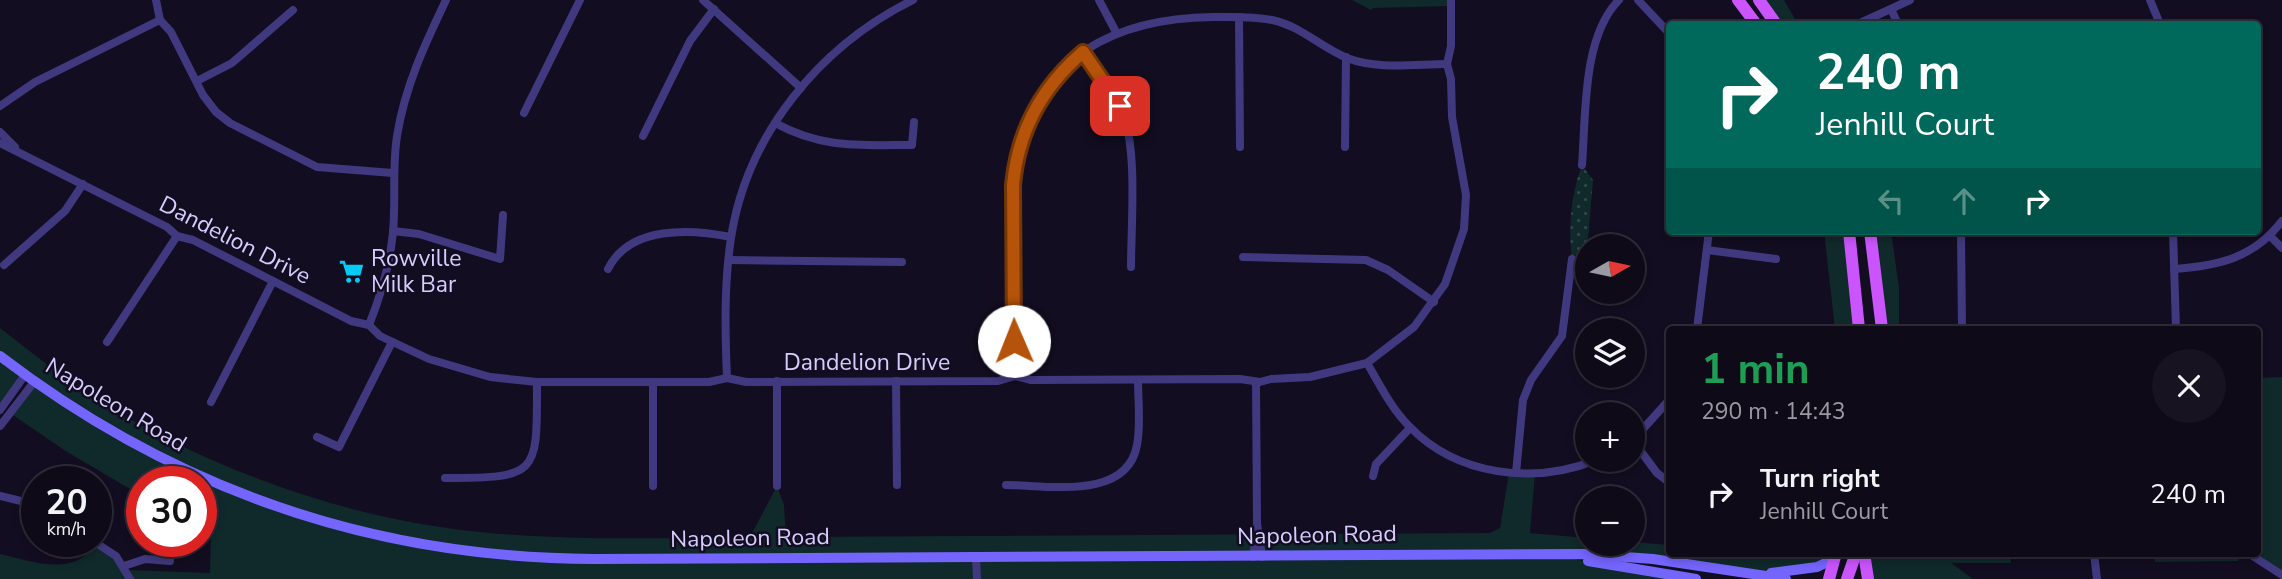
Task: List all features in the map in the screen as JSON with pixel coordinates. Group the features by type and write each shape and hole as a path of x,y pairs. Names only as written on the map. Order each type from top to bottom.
{"main road":[{"path":"1738,0 1754,21"},
{"path":"1759,0 1774,21"},
{"path":"1849,235 1859,326"},
{"path":"1870,235 1882,326"},
{"name":"Napoleon Road","path":"0,356 133,443 223,487 319,521 417,545 484,555 558,559 1547,555 1653,558 1786,579"},
{"name":"Napoleon Road","path":"1547,555 1696,579"},
{"path":"1761,575 1817,566 1833,557"},
{"path":"1829,579 1835,557"},
{"path":"1847,579 1855,557"},
{"path":"1865,557 1868,579"}],"street":[{"path":"156,0 160,20 171,32 209,104 220,116 300,161 324,169 393,173"},
{"path":"369,325 383,287 393,231 393,173 407,89 446,0"},
{"path":"524,113 580,0"},
{"path":"704,0 801,88"},
{"path":"727,378 729,260 732,237 746,184 775,123 801,88 845,43 913,0"},
{"path":"1099,0 1116,32"},
{"name":"Dandelion Drive","path":"0,143 17,149 167,227 177,236 193,240 351,321 369,325 393,342 464,370 537,382 709,382 727,378 740,382 998,380 1015,376 1031,380 1240,379 1256,382 1323,375 1367,363 1413,327 1434,302 1457,257 1466,212 1465,177 1452,117 1451,79 1447,64 1451,46 1451,0"},
{"path":"1582,165 1593,50 1604,19 1619,0"},
{"path":"1638,0 1666,30"},
{"path":"1865,21 1910,0"},
{"path":"2150,0 2159,21"},
{"path":"643,136 690,41 714,9"},
{"path":"1891,9 1897,21"},
{"path":"197,81 232,63 293,10"},
{"path":"1239,17 1240,147"},
{"path":"1015,376 1013,199 1016,160 1037,104 1057,77 1083,52 1116,32 1160,20 1239,17 1262,18 1290,25 1346,57 1378,64 1447,64"},
{"path":"0,106 35,82 160,20"},
{"path":"1083,52 1114,93 1126,121 1130,146 1131,267"},
{"path":"1345,147 1346,57"},
{"path":"0,113 9,99"},
{"path":"775,123 803,138 824,144 912,145 914,122"},
{"name":"Dandelion Drive","path":"0,132 17,149"},
{"path":"4,265 65,211 83,184"},
{"path":"393,231 419,234 500,258 503,215"},
{"path":"2174,269 2230,261 2246,254 2270,236 2282,221"},
{"path":"608,269 627,247 668,232 696,231 732,237"},
{"path":"1697,326 1709,235"},
{"path":"1961,235 1962,326"},
{"path":"2172,235 2176,326"},
{"path":"107,342 177,236"},
{"path":"2270,236 2282,248"},
{"path":"1707,250 1776,259"},
{"path":"1243,257 1366,260 1388,270 1434,302"},
{"path":"1516,473 1523,400 1531,380 1562,336 1572,259"},
{"path":"729,260 902,262"},
{"path":"211,402 272,281"},
{"path":"317,437 340,447 393,342"},
{"path":"1367,363 1386,397 1410,428 1462,461 1516,473 1557,472 1575,466"},
{"path":"0,410 30,378"},
{"path":"0,426 30,378"},
{"path":"1006,485 1093,485 1118,475 1128,466 1137,445 1138,380"},
{"path":"777,381 777,486"},
{"path":"896,381 897,485"},
{"path":"445,478 505,477 520,472 529,464 536,447 537,382"},
{"path":"653,382 653,486"},
{"path":"1256,382 1258,557"},
{"path":"1645,427 1666,403"},
{"path":"1373,476 1376,464 1410,428"},
{"path":"1645,456 1666,480"},
{"path":"0,496 21,501"},
{"path":"112,553 124,566 130,579"},
{"path":"976,557 977,579"},
{"path":"2094,557 2097,579"},
{"path":"2254,557 2282,575"},
{"path":"124,566 145,559 170,561"}],"green space":[{"path":"1352,0 1451,0 1451,6 1371,10"},
{"path":"1759,0 1784,0 1796,21 1774,21"},
{"path":"1582,165 1593,180 1588,234 1575,234 1575,255 1572,259 1571,211"},
{"path":"1824,235 1849,235 1859,326 1835,326"},
{"path":"1870,235 1892,235 1899,288 1899,326 1882,326"},
{"path":"0,328 98,400 141,425 233,469 330,503 380,516 480,532 582,538 750,537 777,486 784,505 786,537 1490,533 1500,528 1509,473 1535,474 1530,533 1575,537 1575,556 1645,556 1645,543 1666,545 1666,557 1835,557 1761,574 1653,559 1554,556 1696,579 0,579 0,554 52,564 65,564 81,557 112,556 127,570 210,573 210,557 217,557 217,466 126,466 126,487 112,478 112,466 91,466 10,413 34,382 26,375 0,405"},
{"path":"2282,377 2282,575 2254,557 2261,557 2261,378"},
{"path":"1865,557 2010,557 2011,563 1951,563 1973,579 1868,579"},
{"path":"2155,557 2240,557 2238,561 2155,562"}],"place":[{"name":"Rowville Milk Bar","path":"351,271"}],"route":[{"path":"1014,341 1013,185 1016,160 1027,125 1049,86 1083,52 1120,106"}]}
